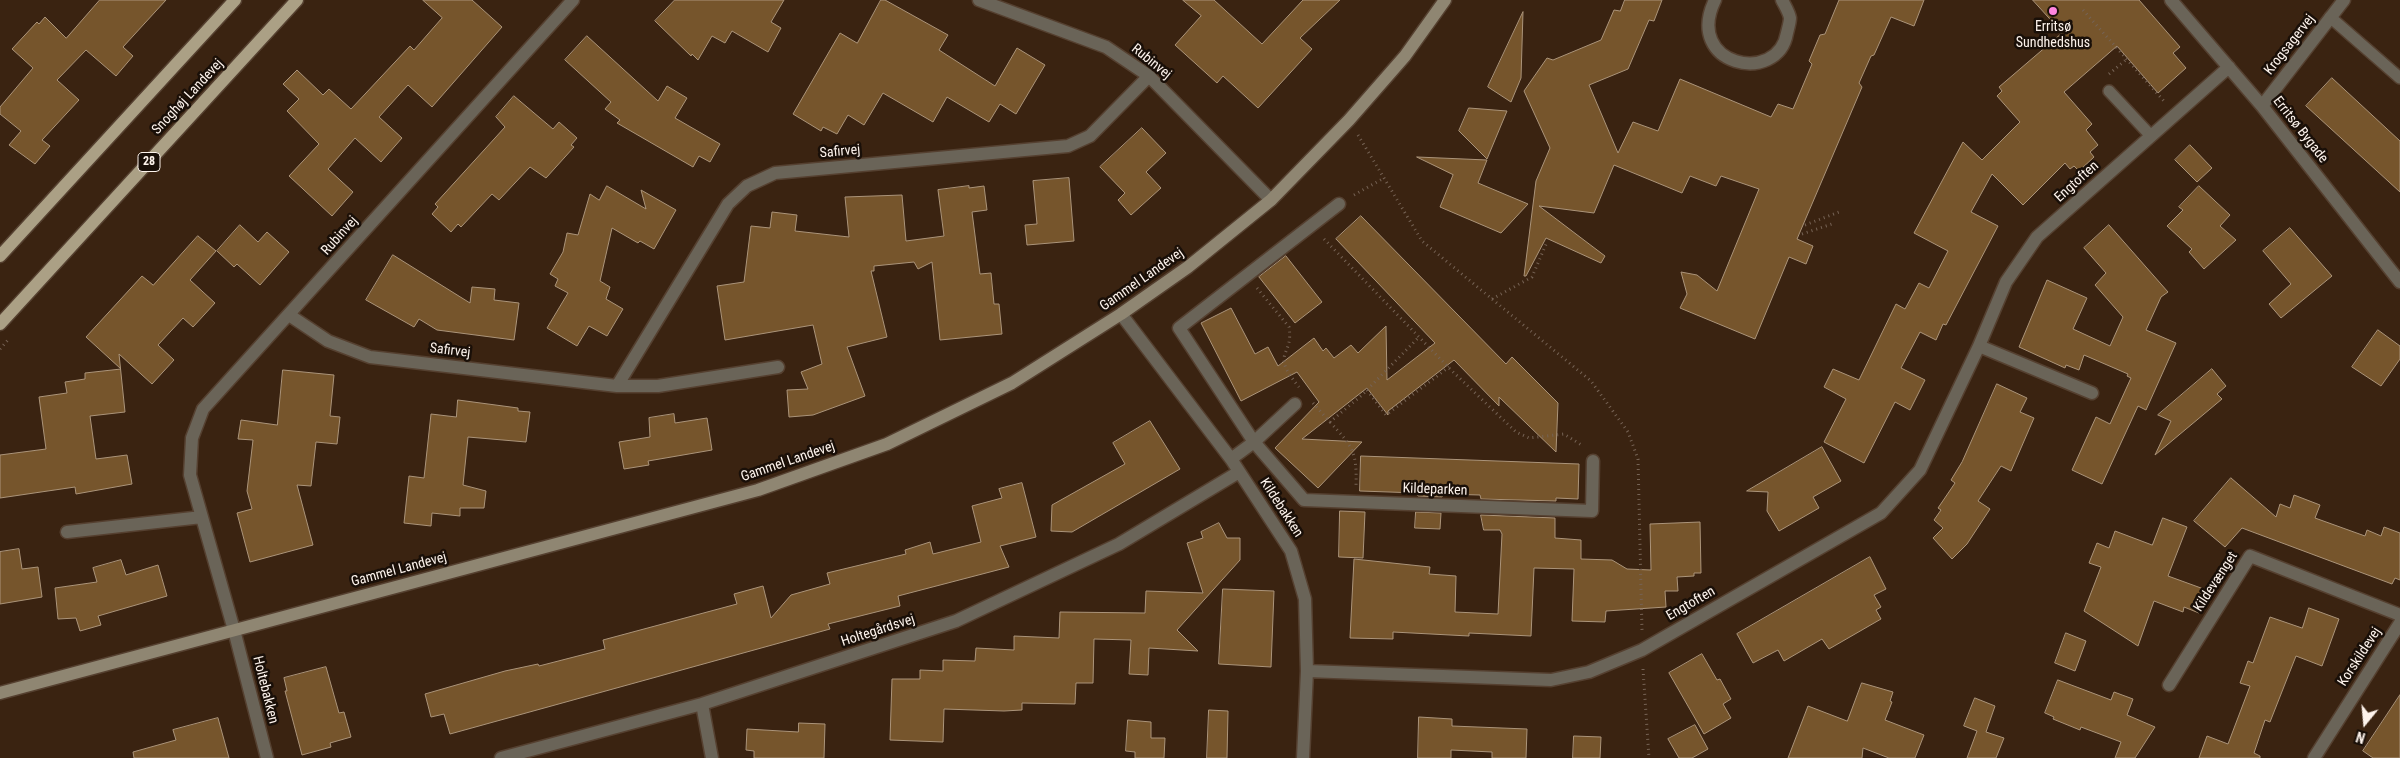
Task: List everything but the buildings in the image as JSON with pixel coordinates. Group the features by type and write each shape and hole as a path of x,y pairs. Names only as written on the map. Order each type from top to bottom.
{"main road":[{"path":"0,256 235,0"},
{"name":"Snoghøj Landevej","path":"0,324 297,0"}],"street":[{"name":"Rubinvej","path":"234,630 190,475 192,438 203,409 573,0"},
{"name":"Rubinvej","path":"979,0 1106,47 1149,76 1271,200"},
{"name":"Gammel Landevej","path":"0,694 758,490 887,444 1012,383 1121,314 1188,267 1271,200 1349,120 1405,56 1445,0"},
{"path":"1715,0 1707,16 1710,39 1725,57 1747,64 1770,59 1786,42 1790,19 1782,0"},
{"name":"Erritsø Bygade","path":"2171,0 2262,106 2400,282"},
{"name":"Krogsagervej","path":"2262,106 2342,1"},
{"name":"Engtoften","path":"1307,671 1551,680 1589,672 1642,650 1881,513 1920,470 1979,346 2006,282 2037,237 2229,67"},
{"name":"Safirvej","path":"617,386 728,204 747,186 775,173 1068,146 1090,136 1149,76"},
{"name":"Kildeparken","path":"1339,204 1179,328 1254,442 1304,500 1592,511 1593,461"},
{"name":"Kildebakken","path":"1121,314 1231,459 1291,551 1305,599 1307,671 1303,758"},
{"name":"Safirvej","path":"289,315 328,341 370,357 617,386 658,386 778,367"},
{"path":"1979,346 2092,393"},
{"path":"1231,459 1254,442 1295,404"},
{"name":"Holtegårdsvej","path":"501,758 702,704 956,621 1119,544 1239,472"},
{"path":"67,532 202,517"},
{"name":"Kildevænget","path":"2169,685 2250,556 2400,615"},
{"name":"Korskildevej","path":"2314,758 2400,623"},
{"name":"Holtebakken","path":"234,630 267,758"},
{"path":"702,704 712,758"}],"lane":[{"path":"2330,17 2400,78"},
{"path":"2110,91 2151,136"}],"path":[{"path":"2083,10 2176,114"},
{"path":"1349,120 1422,241 1591,381 1628,432 1638,459 1641,523 1642,650 1649,758"},
{"path":"1339,204 1384,178"},
{"path":"1805,225 1839,212"},
{"path":"1802,234 1835,223"},
{"path":"1312,226 1448,368 1516,432 1529,438 1564,434 1584,447 1593,461"},
{"path":"1492,299 1532,277 1547,242"},
{"path":"1247,276 1289,327 1290,334 1283,362 1288,374 1304,394"},
{"path":"1330,422 1367,390 1419,337"},
{"path":"1367,390 1386,415 1448,368"},
{"path":"1311,402 1345,438 1357,461 1356,501"}],"place":[{"name":"Erritsø Sundhedshus","path":"2053,11"}]}
